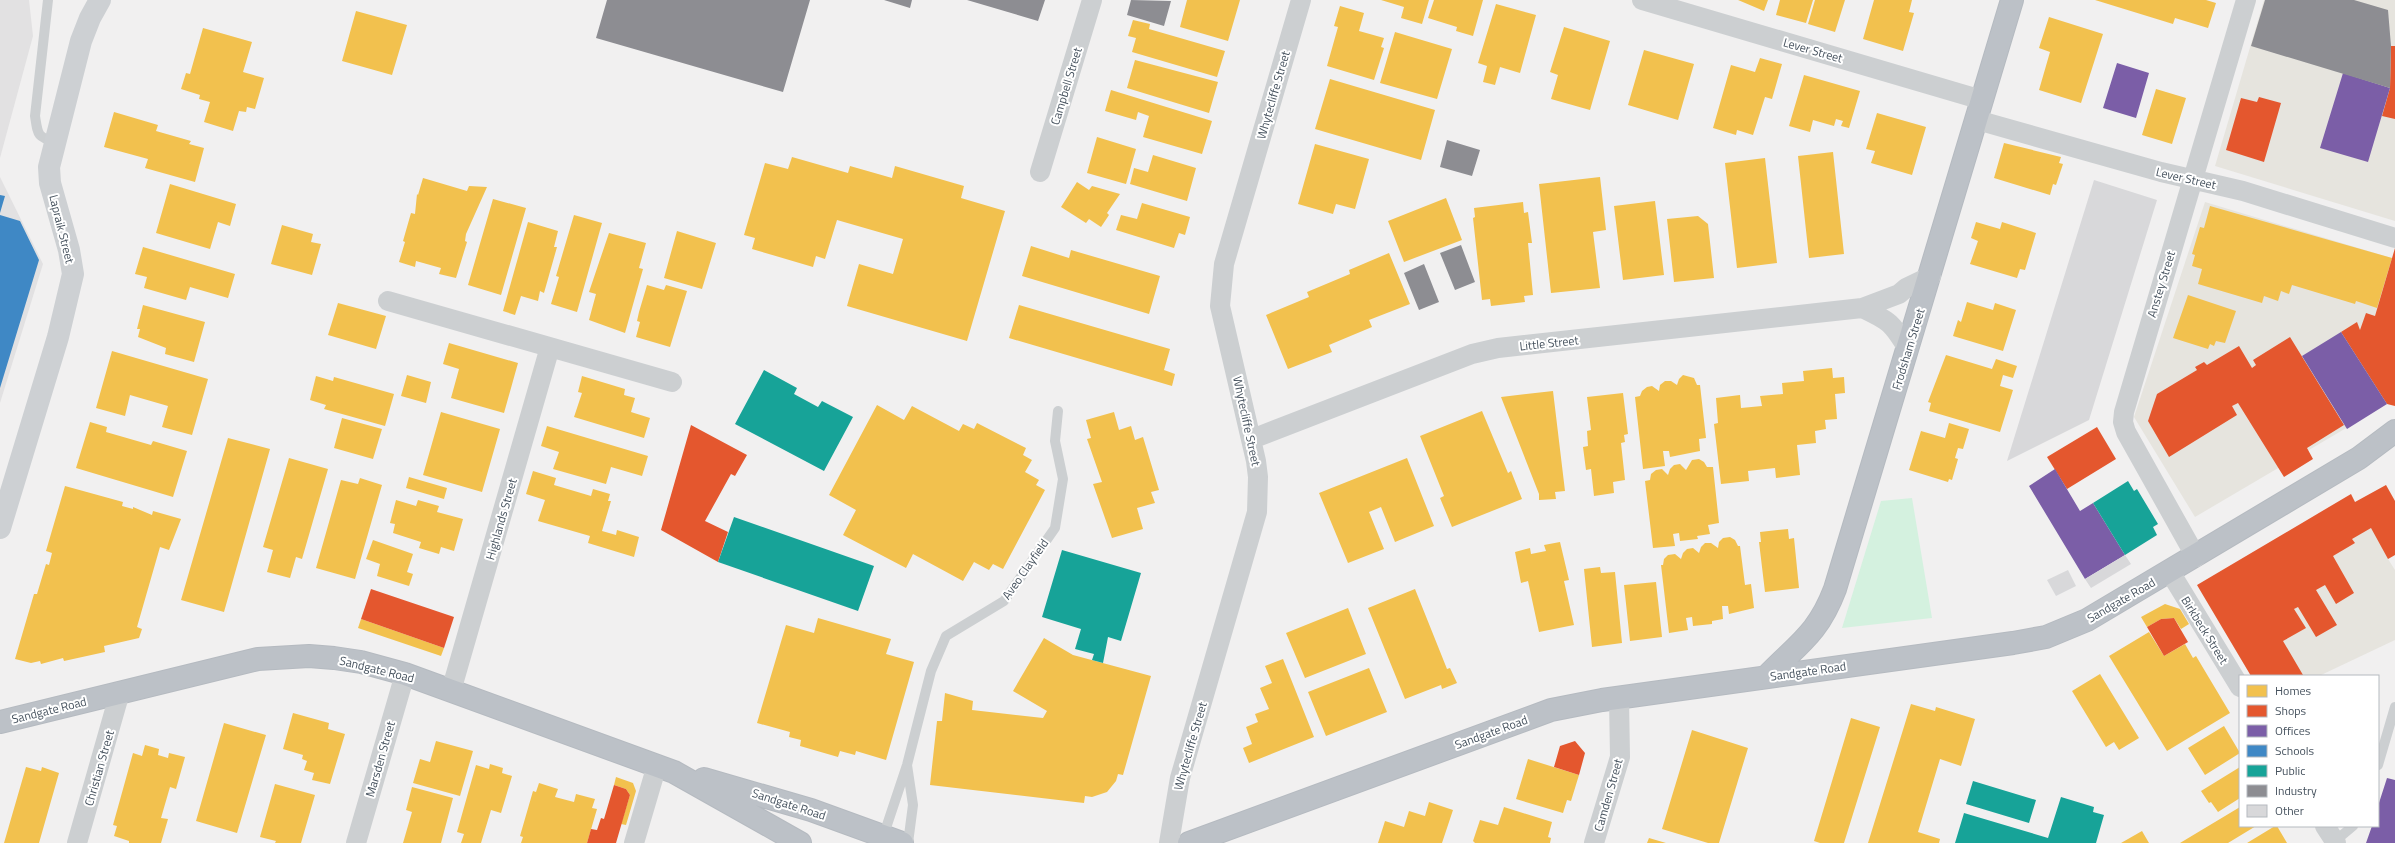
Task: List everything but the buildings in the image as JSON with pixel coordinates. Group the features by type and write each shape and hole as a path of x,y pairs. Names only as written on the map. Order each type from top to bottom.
{"highway":[{"name":"Frodsham Street","path":"1767,676 1813,632 1829,604 1908,349 2012,0"},
{"name":"Sandgate Road","path":"1189,843 1226,836 1551,710 1619,698 1767,676 2013,643 2046,636 2088,620 2196,557 2359,458 2395,431"},
{"name":"Sandgate Road","path":"0,722 228,665 286,656 334,658 361,662 405,674 665,769 772,798 888,841"},
{"name":"Sandgate Road","path":"665,769 800,843"}],"street":[{"name":"Lapraik Street","path":"0,528 58,337 71,285 72,262 49,176 55,142 81,41 90,18 100,0"},
{"name":"Campbell Street","path":"1040,172 1092,0"},
{"name":"Whytecliffe Street","path":"1169,843 1180,778 1257,512 1258,477 1252,439 1220,306 1221,276 1301,0"},
{"name":"Lever Street","path":"1642,0 1980,110 2161,172 2243,191 2395,238"},
{"name":"Anstey Street","path":"2196,557 2126,432 2123,422 2131,384 2246,0"},
{"name":"Little Street","path":"1252,439 1472,354 1498,348 1862,308 1899,294 1906,288 1930,276"},
{"path":"388,301 672,382"},
{"path":"1862,308 1887,320 1893,325 1908,349"},
{"name":"Highlands Street","path":"451,691 550,347"},
{"name":"Birkbeck Street","path":"2170,572 2239,685"},
{"name":"Marsden Street","path":"356,843 405,674"},
{"name":"Christian Street","path":"77,843 120,692"},
{"name":"Camden Street","path":"1594,843 1620,757 1619,698"},
{"path":"634,843 665,769"}],"lane":[{"path":"48,0 35,116 39,135 42,138 55,142"},
{"name":"Aveo Clayfield","path":"888,841 931,671 946,636 1004,601 1054,528 1063,478 1056,441 1058,411"},
{"path":"2379,762 2395,708"},
{"name":"Aveo Clayfield","path":"907,765 913,806 908,843"},
{"path":"2332,837 2351,827"}],"shaded area":[{"path":"0,0 29,0 33,36 0,158"},
{"path":"2264,0 2395,0 2395,221 2215,166"},
{"path":"0,177 43,264 0,403"},
{"path":"2205,202 2395,259 2387,404 2195,517 2134,417"},
{"path":"2386,485 2395,501 2395,555 2388,559 2395,570 2395,640 2321,675 2250,675 2201,592"}],"green space":[{"path":"1912,498 1932,618 1842,628 1881,501"}]}
